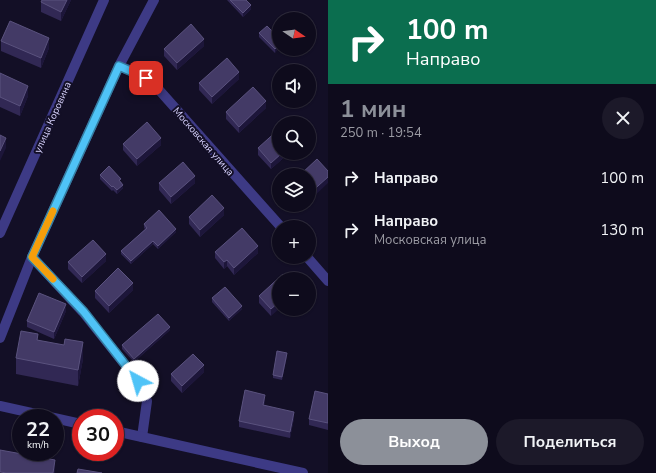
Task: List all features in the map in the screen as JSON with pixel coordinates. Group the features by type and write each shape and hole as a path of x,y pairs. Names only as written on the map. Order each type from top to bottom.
{"street":[{"name":"улица Коровина","path":"0,233 104,0"},
{"path":"0,338 32,257 119,66 154,0"},
{"name":"Московская улица","path":"119,66 146,78 160,91 275,220"},
{"path":"32,257 84,312 138,381 146,401 142,437"},
{"path":"313,264 328,280"},
{"path":"0,406 72,422"},
{"path":"124,433 303,473"}],"building":[{"path":"42,0 67,0 61,12 41,2"},
{"path":"230,0 246,0 251,5 243,13"},
{"path":"10,21 49,38 41,58 1,41"},
{"path":"191,24 204,39 177,63 164,49"},
{"path":"267,26 272,31 272,46 259,33"},
{"path":"227,58 239,72 212,97 199,83"},
{"path":"0,73 28,86 20,106 0,97"},
{"path":"253,87 266,101 239,127 226,112"},
{"path":"147,122 161,138 137,159 123,144"},
{"path":"0,135 6,138 0,151"},
{"path":"272,135 272,160 274,160 271,163 258,148"},
{"path":"317,159 328,171 328,177 316,188 316,168 307,168"},
{"path":"183,162 195,176 171,197 159,183"},
{"path":"109,166 121,179 119,180 123,185 117,190 100,175"},
{"path":"212,195 224,208 200,230 189,217"},
{"path":"159,210 176,229 158,246 153,241 131,261 121,251 147,228 144,224"},
{"path":"242,228 258,246 234,268 227,260 224,262 215,252"},
{"path":"93,240 106,254 82,277 68,262"},
{"path":"118,268 133,283 109,306 95,291"},
{"path":"272,284 272,308 271,309 259,296"},
{"path":"225,287 242,306 229,318 212,298"},
{"path":"39,293 66,304 54,332 27,321"},
{"path":"158,314 170,327 134,359 122,345"},
{"path":"21,331 38,334 37,340 64,345 65,339 83,342 78,370 16,358"},
{"path":"277,351 287,353 282,377 273,375"},
{"path":"193,354 204,365 182,386 171,374"},
{"path":"245,390 265,395 263,405 294,412 290,432 239,421"},
{"path":"315,391 328,394 328,423 309,419"},
{"path":"0,450 12,452 12,461 55,461 53,473 0,472"},
{"path":"78,469 102,473 77,473"}],"slow traffic":[{"path":"53,211 32,257 53,279"}],"route":[{"path":"138,381 84,312 32,257 119,66 146,78"}]}
